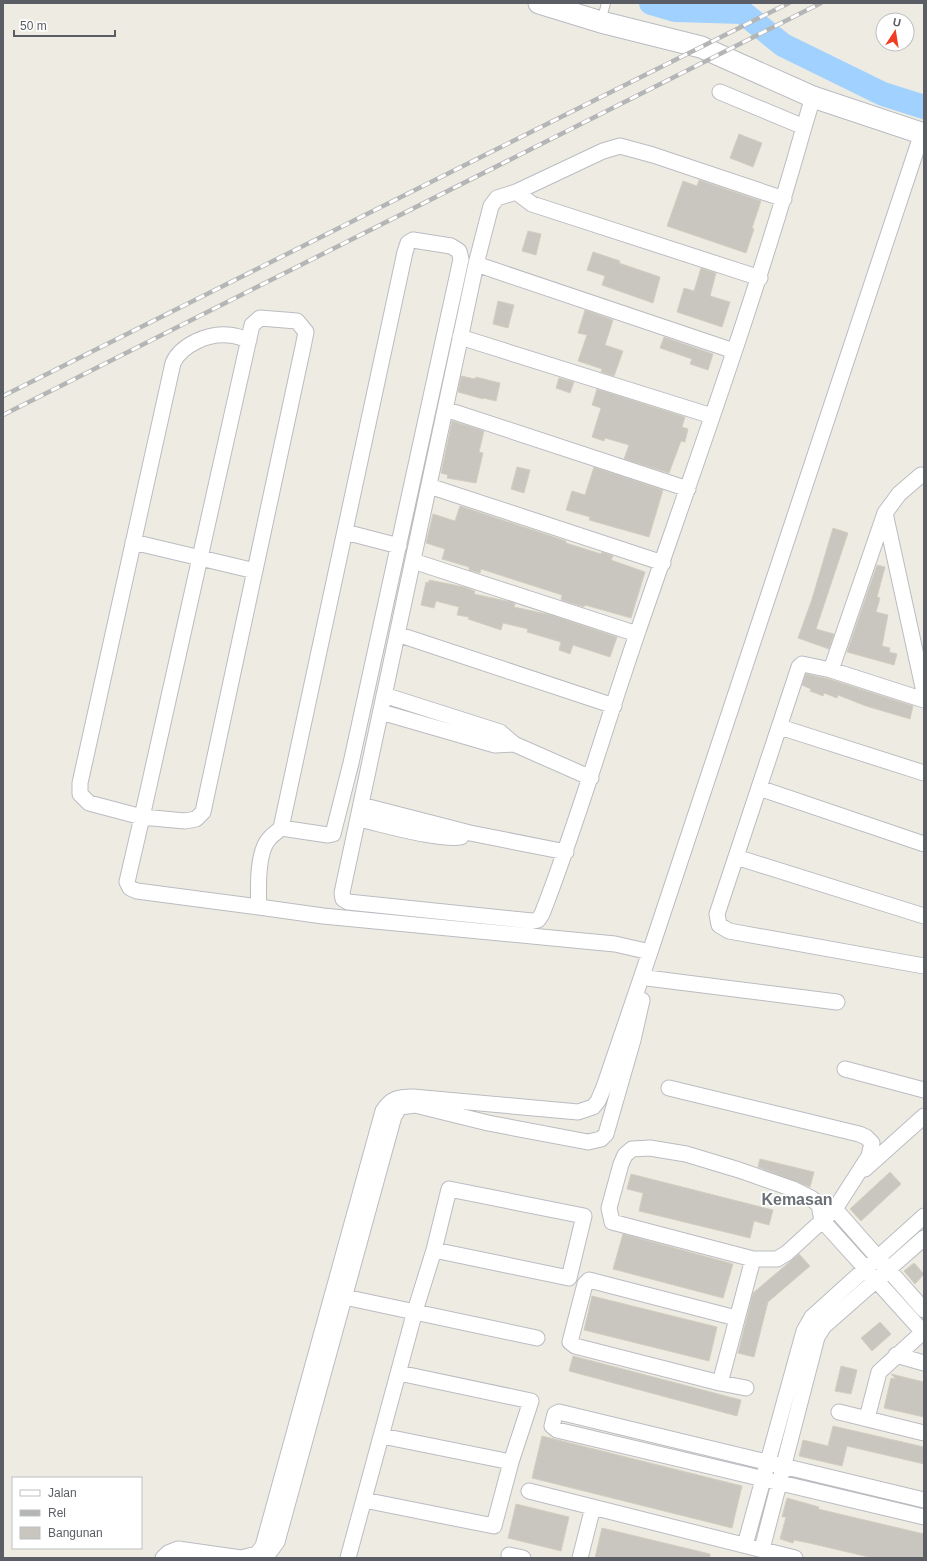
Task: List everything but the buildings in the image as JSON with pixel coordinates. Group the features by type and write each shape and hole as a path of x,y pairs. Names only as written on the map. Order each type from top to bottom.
{"street":[{"path":"539,3 604,12 701,47 809,110"},
{"path":"163,1558 168,1553 178,1549 241,1558 257,1554 263,1546 394,1116 400,1107 415,1105 488,1123 588,1142 601,1139 606,1134 633,1040 650,952 923,133 720,92"},
{"path":"784,199 653,155 620,146 603,151 516,192 497,198 491,206 460,336 342,893 343,899 348,902 532,921 538,920 542,914 566,852 637,634 663,563 760,278 784,199 809,110"},
{"path":"516,192 532,204 760,278"},
{"path":"259,907 258,886 261,860 268,840 281,828 405,252 408,244 413,240 451,246 459,250 461,259 351,763 333,834 328,835 281,828"},
{"path":"476,264 734,351"},
{"path":"249,340 228,335 211,335 191,345 176,357 173,364 80,783 80,794 89,804 142,816 185,821 196,819 203,812 306,332 297,321 260,318 252,325 249,340 142,816 127,882 130,888 137,891 323,916 615,944 650,952"},
{"path":"460,336 712,416"},
{"path":"445,409 688,489"},
{"path":"831,670 885,512 899,494 923,476"},
{"path":"429,486 663,563"},
{"path":"885,512 924,692"},
{"path":"345,532 399,546"},
{"path":"133,542 255,571"},
{"path":"413,561 637,634"},
{"path":"397,634 614,706"},
{"path":"924,700 831,670 802,664 799,667 717,914 719,925 729,931 924,966"},
{"path":"384,694 500,732 514,744 591,778"},
{"path":"381,712 495,745 514,744"},
{"path":"780,727 924,773"},
{"path":"759,788 924,844"},
{"path":"359,812 566,852"},
{"path":"736,857 924,916"},
{"path":"646,973 837,1002"},
{"path":"265,1558 270,1554 277,1542 383,1111 387,1104 393,1099 407,1097 578,1112 593,1107 598,1101 604,1087 646,973"},
{"path":"845,1069 924,1090"},
{"path":"669,1088 866,1137 872,1144 870,1156 835,1208 821,1212 787,1253 777,1259 754,1259 612,1222 609,1216 609,1208 621,1164 625,1155 632,1149 650,1148 686,1154 739,1170 793,1189 811,1198 821,1212 866,1270 923,1332 879,1372 867,1418"},
{"path":"856,1176 924,1116"},
{"path":"348,1558 415,1311 434,1250 449,1189 584,1216 569,1278 434,1250"},
{"path":"835,1208 924,1310"},
{"path":"753,1550 762,1478 804,1331 812,1317 866,1270 924,1216"},
{"path":"753,1550 783,1466 817,1337 824,1326 924,1238"},
{"path":"720,1383 736,1318 754,1259"},
{"path":"736,1318 589,1280 586,1284 571,1333 570,1342 576,1346 720,1383 746,1388"},
{"path":"338,1296 538,1338"},
{"path":"896,1355 924,1363"},
{"path":"364,1500 494,1526 511,1462 531,1401 399,1373"},
{"path":"924,1500 559,1412 554,1414 552,1426 557,1430 924,1517"},
{"path":"839,1412 924,1433"},
{"path":"382,1436 511,1462"},
{"path":"529,1491 753,1550 795,1558"},
{"path":"580,1558 593,1507"}],"waterway":[{"path":"651,3 675,10 742,12 783,45 883,94 924,107"}],"railway":[{"path":"3,396 789,3"},
{"path":"3,415 821,3"}],"district":[{"name":"Kemasan","path":"797,1199"}]}
